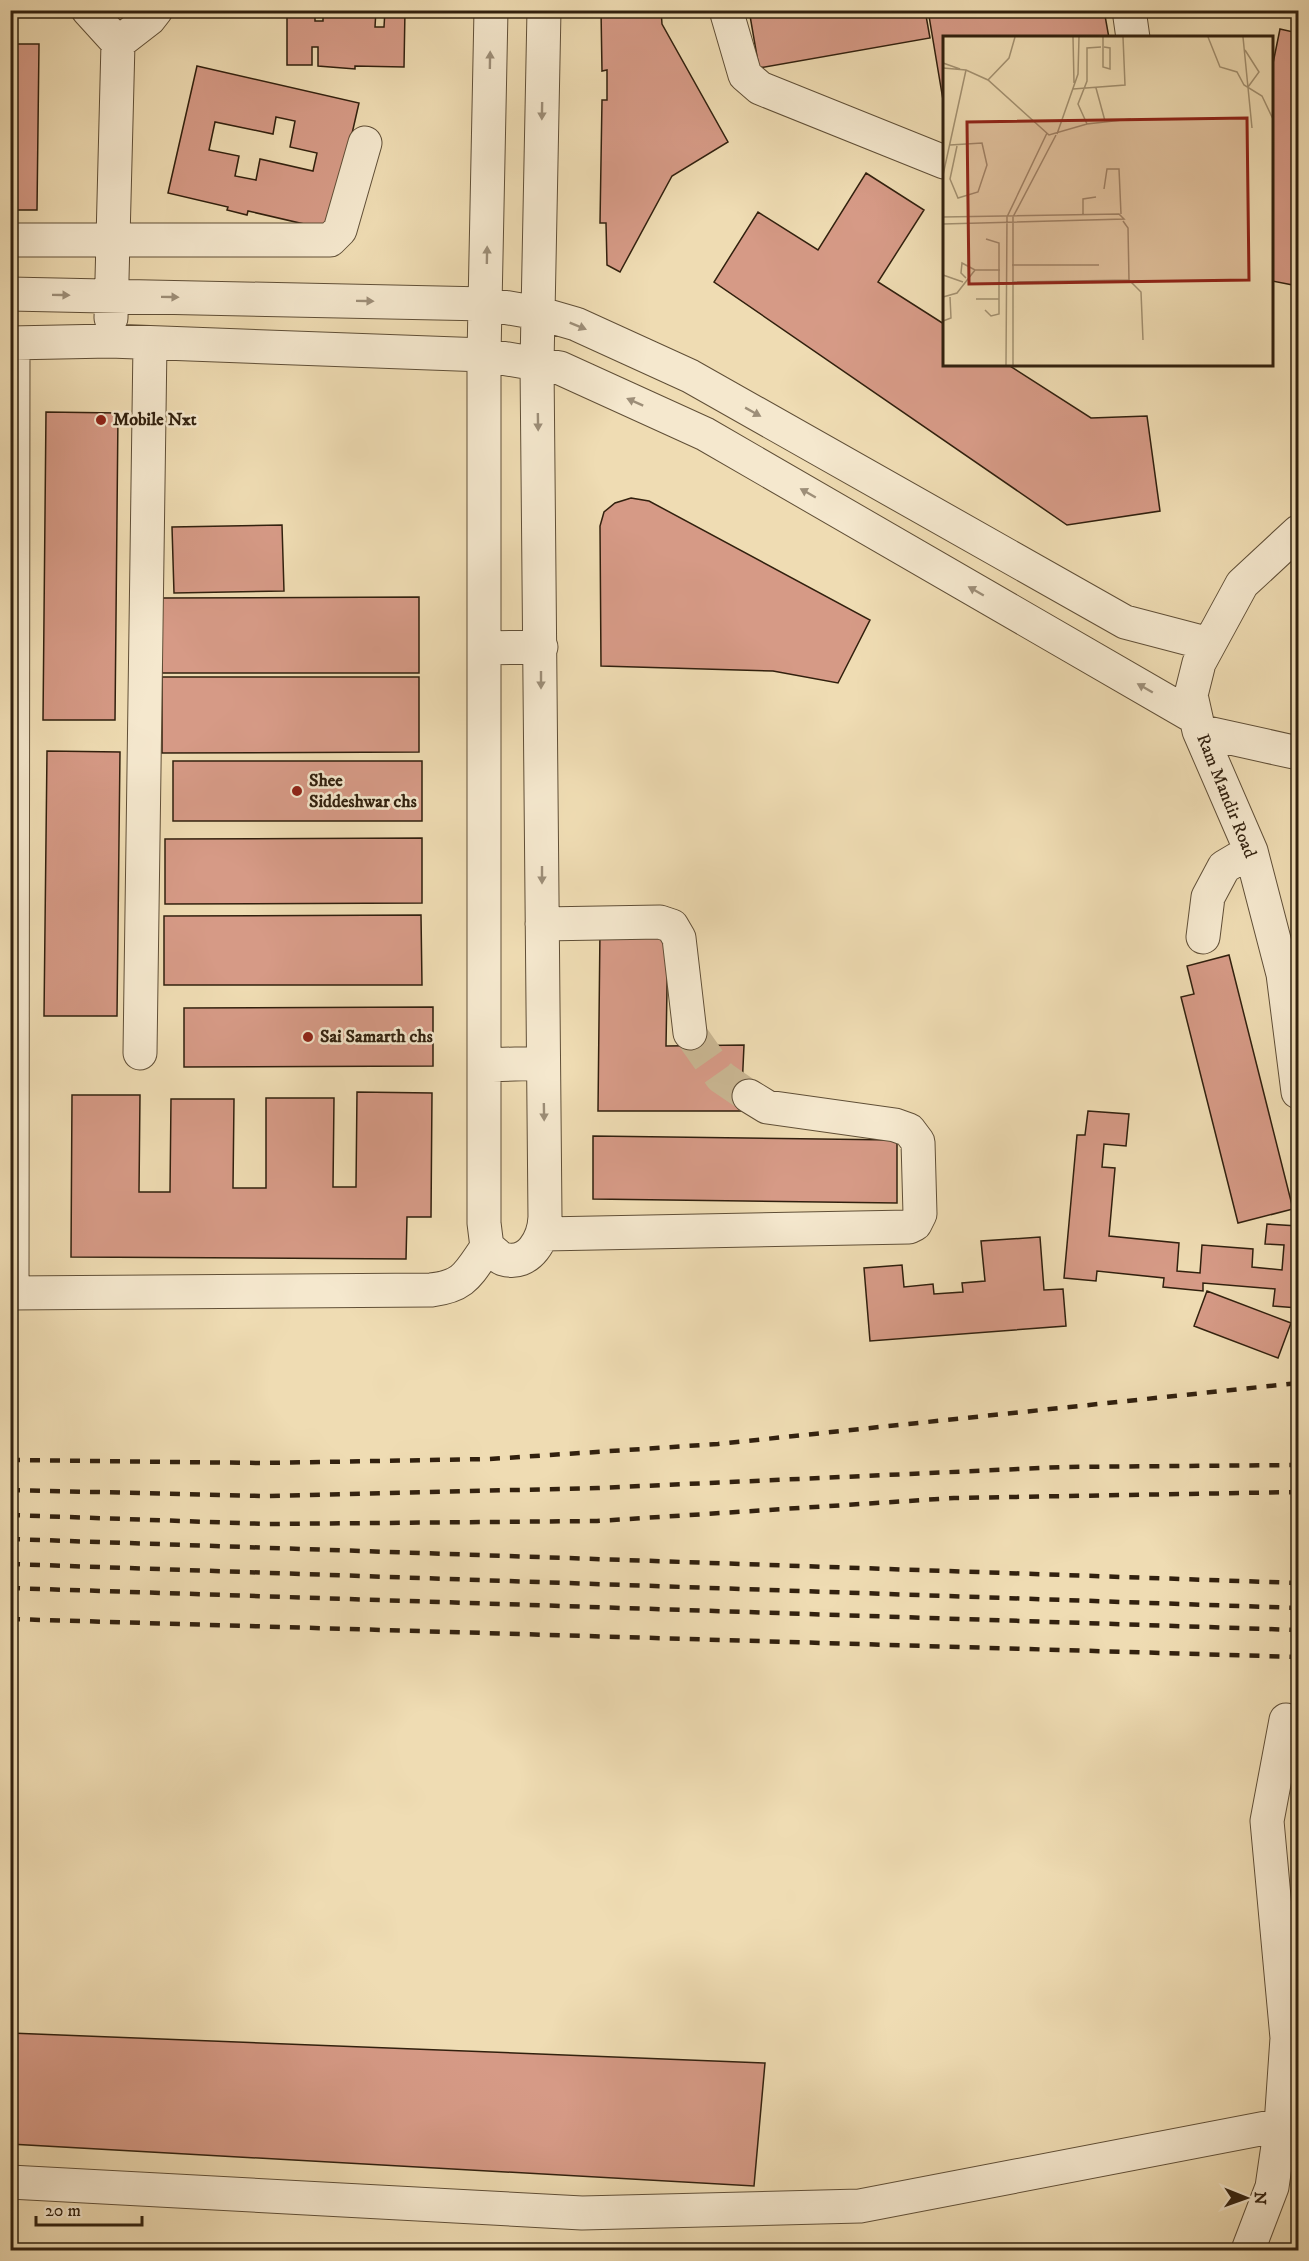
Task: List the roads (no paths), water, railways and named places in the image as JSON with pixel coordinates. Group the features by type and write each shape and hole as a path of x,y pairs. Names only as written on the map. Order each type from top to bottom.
{"street":[{"path":"88,10 118,43 110,341"},
{"path":"118,43 149,19 156,10"},
{"path":"491,10 484,355 484,1222 488,1247 503,1259 519,1258 537,1247 544,1234 537,363 544,10"},
{"path":"726,10 745,75 760,88 943,161"},
{"path":"1129,10 1133,36"},
{"path":"10,240 330,240 340,230 364,143"},
{"path":"10,294 486,304 538,313 576,324 690,376 1125,622 1209,644"},
{"path":"488,1247 466,1276 453,1287 431,1290 11,1292 12,343 110,341 484,355 560,368 705,434 1104,664 1197,724 1299,753"},
{"path":"140,1053 150,343"},
{"name":"Ram Mandir Road","path":"1299,532 1242,585 1199,663 1191,695 1197,724 1251,851 1291,972 1299,1092"},
{"path":"1104,664 1125,622"},
{"path":"484,648 541,647"},
{"path":"1203,937 1208,897 1224,867 1251,851"},
{"path":"542,924 660,922 672,926 679,938 690,1033"},
{"path":"484,1065 543,1063"},
{"path":"544,1234 909,1227 915,1224 920,1214 918,1142 909,1130 895,1125 767,1107 749,1096"},
{"path":"1248,2250 1272,2187 1281,2124 1287,2038 1267,1821 1286,1720"},
{"path":"10,2182 582,2213 860,2206 1281,2124"}],"tunnel":[{"path":"690,1033 721,1077 749,1096"}],"railway":[{"path":"10,1460 262,1463 489,1459 718,1444 1298,1383"},
{"path":"10,1490 265,1496 598,1488 1063,1467 1298,1465"},
{"path":"10,1515 267,1524 597,1521 954,1498 1298,1492"},
{"path":"10,1539 1298,1583"},
{"path":"10,1564 1298,1608"},
{"path":"10,1588 1298,1630"},
{"path":"10,1619 1298,1657"}],"place":[{"name":"Mobile Nxt","path":"101,420"},
{"name":"Shee Siddeshwar chs","path":"297,791"},
{"name":"Sai Samarth chs","path":"308,1037"}]}
